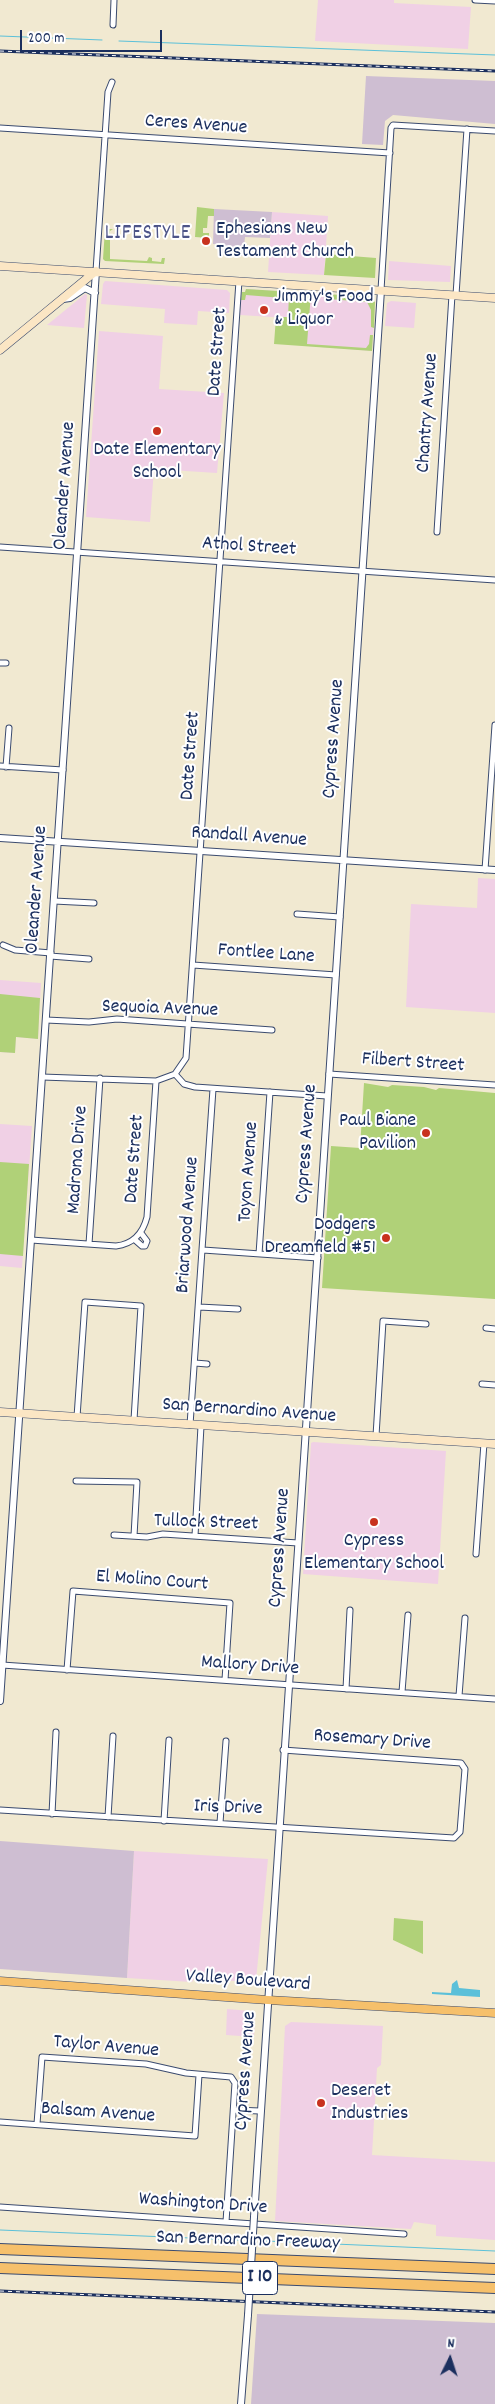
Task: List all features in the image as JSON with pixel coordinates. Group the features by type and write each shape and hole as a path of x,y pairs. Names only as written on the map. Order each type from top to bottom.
{"highway":[{"path":"0,2245 24,2250"},
{"name":"San Bernardino Freeway","path":"0,2249 495,2269"},
{"path":"461,2268 495,2262"},
{"name":"San Bernardino Freeway","path":"0,2268 495,2288"},
{"path":"0,2272 24,2269"}],"main road":[{"path":"0,266 495,298"},
{"path":"0,350 96,271"},
{"name":"San Bernardino Avenue","path":"0,1412 495,1444"},
{"name":"Valley Boulevard","path":"0,1981 268,2000 495,2013"}],"street":[{"path":"113,25 114,0"},
{"path":"476,0 495,1"},
{"name":"Oleander Avenue","path":"0,1701 2,1627 20,1413 105,135 108,92 112,82"},
{"name":"Cypress Avenue","path":"241,2404 390,153 393,125 467,129"},
{"name":"Ceres Avenue","path":"0,128 390,153"},
{"path":"467,129 495,131"},
{"name":"Chantry Avenue","path":"437,532 467,129"},
{"name":"Date Street","path":"175,1074 186,1058 189,1024 239,281"},
{"path":"63,299 70,298 85,288 95,293"},
{"name":"Athol Street","path":"0,547 495,580"},
{"path":"485,870 493,788 495,725"},
{"path":"9,728 3,767 63,770"},
{"name":"Randall Avenue","path":"0,838 495,870"},
{"path":"54,901 94,903"},
{"path":"297,914 340,917"},
{"path":"3,945 15,950 89,959"},
{"name":"Fontlee Lane","path":"193,965 336,975"},
{"name":"Sequoia Avenue","path":"46,1020 89,1022 117,1019 272,1030"},
{"path":"42,1077 100,1078 156,1082 175,1074 189,1086 327,1096"},
{"name":"Filbert Street","path":"329,1074 495,1085"},
{"name":"Madrona Drive","path":"89,1244 100,1078"},
{"name":"Date Street","path":"134,1239 139,1244 145,1246 147,1241 141,1234 148,1217 156,1082"},
{"name":"Briarwood Avenue","path":"190,1425 213,1089"},
{"name":"Toyon Avenue","path":"259,1254 270,1092"},
{"path":"31,1240 123,1245 141,1234"},
{"path":"203,1250 318,1258"},
{"path":"77,1416 85,1302 141,1306 134,1420"},
{"path":"199,1307 238,1309"},
{"path":"376,1436 383,1321 426,1324"},
{"path":"486,1328 495,1329"},
{"path":"195,1364 207,1364"},
{"path":"482,1384 495,1385"},
{"path":"195,1536 201,1426"},
{"path":"476,1554 484,1443"},
{"path":"76,1481 137,1482 134,1536"},
{"name":"Tullock Street","path":"114,1535 195,1536 298,1543"},
{"name":"El Molino Court","path":"67,1670 73,1592 230,1603 225,1680"},
{"path":"346,1688 350,1610"},
{"path":"402,1692 408,1614"},
{"path":"459,1696 465,1618"},
{"name":"Mallory Drive","path":"2,1665 495,1699"},
{"path":"52,1814 56,1732"},
{"path":"108,1817 113,1736"},
{"path":"164,1821 169,1740"},
{"path":"220,1823 226,1741"},
{"name":"Rosemary Drive","path":"284,1750 458,1762 463,1764 465,1769 461,1828 458,1835 454,1838"},
{"name":"Iris Drive","path":"0,1810 454,1838"},
{"name":"Taylor Avenue","path":"37,2124 42,2057 146,2064 199,2075 231,2077 234,2080 234,2110"},
{"name":"Balsam Avenue","path":"0,2122 195,2136 199,2075"},
{"path":"226,2222 234,2110 260,2111"},
{"name":"Washington Drive","path":"0,2207 404,2234"}],"shaded area":[{"path":"318,0 394,0 394,3 471,7 468,49 315,41"},
{"path":"366,76 495,81 495,124 393,115 385,121 383,145 362,144"},
{"path":"214,209 272,212 270,238 245,237 243,256 221,255 222,244 213,244"},
{"path":"272,212 328,216 324,275 268,272"},
{"path":"389,261 451,266 450,282 388,280"},
{"path":"105,281 227,290 230,293 229,313 198,311 197,325 164,323 165,309 101,304"},
{"path":"246,289 290,292 288,318 240,315 242,292 245,292"},
{"path":"309,293 371,297 375,302 372,351 306,346"},
{"path":"85,294 87,295 84,328 47,325"},
{"path":"391,301 416,303 414,328 385,326 387,303"},
{"name":"Date Elementary School","path":"99,331 163,336 159,389 224,393 217,473 154,469 150,522 86,517"},
{"path":"478,878 495,879 495,1013 406,1007 411,904 477,908"},
{"path":"0,980 41,983 38,1039 16,1037 15,1053 0,1052"},
{"path":"0,1124 32,1126 22,1268 0,1266"},
{"name":"Cypress Elementary School","path":"311,1443 446,1451 438,1584 303,1574"},
{"path":"0,1841 134,1851 127,1978 0,1969"},
{"path":"134,1851 268,1859 256,1980 253,1982 194,1979 192,1982 127,1978"},
{"path":"227,2009 250,2011 255,2018 254,2037 226,2035"},
{"path":"291,2022 383,2026 381,2065 377,2068 372,2155 495,2162 495,2240 436,2236 436,2225 414,2222 411,2229 275,2221 285,2026"},
{"path":"257,2314 495,2323 495,2404 251,2404"}],"green space":[{"path":"197,207 214,209 214,216 208,216 207,228 203,228 203,233 209,233 209,238 195,237"},
{"path":"105,229 113,229 110,231 110,259 147,261 149,257 152,258 152,261 161,262 162,258 165,258 164,264 105,261 103,259"},
{"path":"326,254 376,258 375,278 324,275"},
{"path":"246,289 311,293 307,344 366,348 369,344 370,335 373,335 372,351 274,344 276,317 288,317 289,295 284,294 283,298 246,295 245,300 241,300 242,292 245,292"},
{"path":"326,294 371,297 375,302 374,328 371,327 371,310 367,302 328,299 326,303"},
{"path":"0,994 40,998 38,1039 16,1037 15,1053 0,1052"},
{"path":"364,1083 388,1087 392,1085 424,1087 436,1090 439,1088 495,1093 495,1299 322,1288 331,1146 360,1148"},
{"path":"0,1162 29,1164 23,1256 0,1254"},
{"path":"394,1918 423,1921 423,1954 393,1940"}],"water":[{"path":"457,1980 459,1988 480,1990 480,1997 432,1994 432,1992 451,1993 452,1984"}],"waterway":[{"path":"0,36 102,40"},
{"path":"119,41 495,55"},
{"path":"0,2230 238,2240"},
{"path":"266,2241 495,2251"}],"railway":[{"path":"0,51 495,71"},
{"path":"0,2291 495,2312"}],"place":[{"name":"Ephesians New Testament Church","path":"206,241"},
{"name":"Jimmy's Food & Liquor","path":"264,310"},
{"name":"Date Elementary School","path":"157,431"},
{"name":"Paul Biane Pavilion","path":"426,1133"},
{"name":"Dodgers Dreamfield #51","path":"386,1238"},
{"name":"Cypress Elementary School","path":"374,1522"},
{"name":"Deseret Industries","path":"321,2103"}],"district":[{"name":"LIFESTYLE","path":"148,235"}]}
